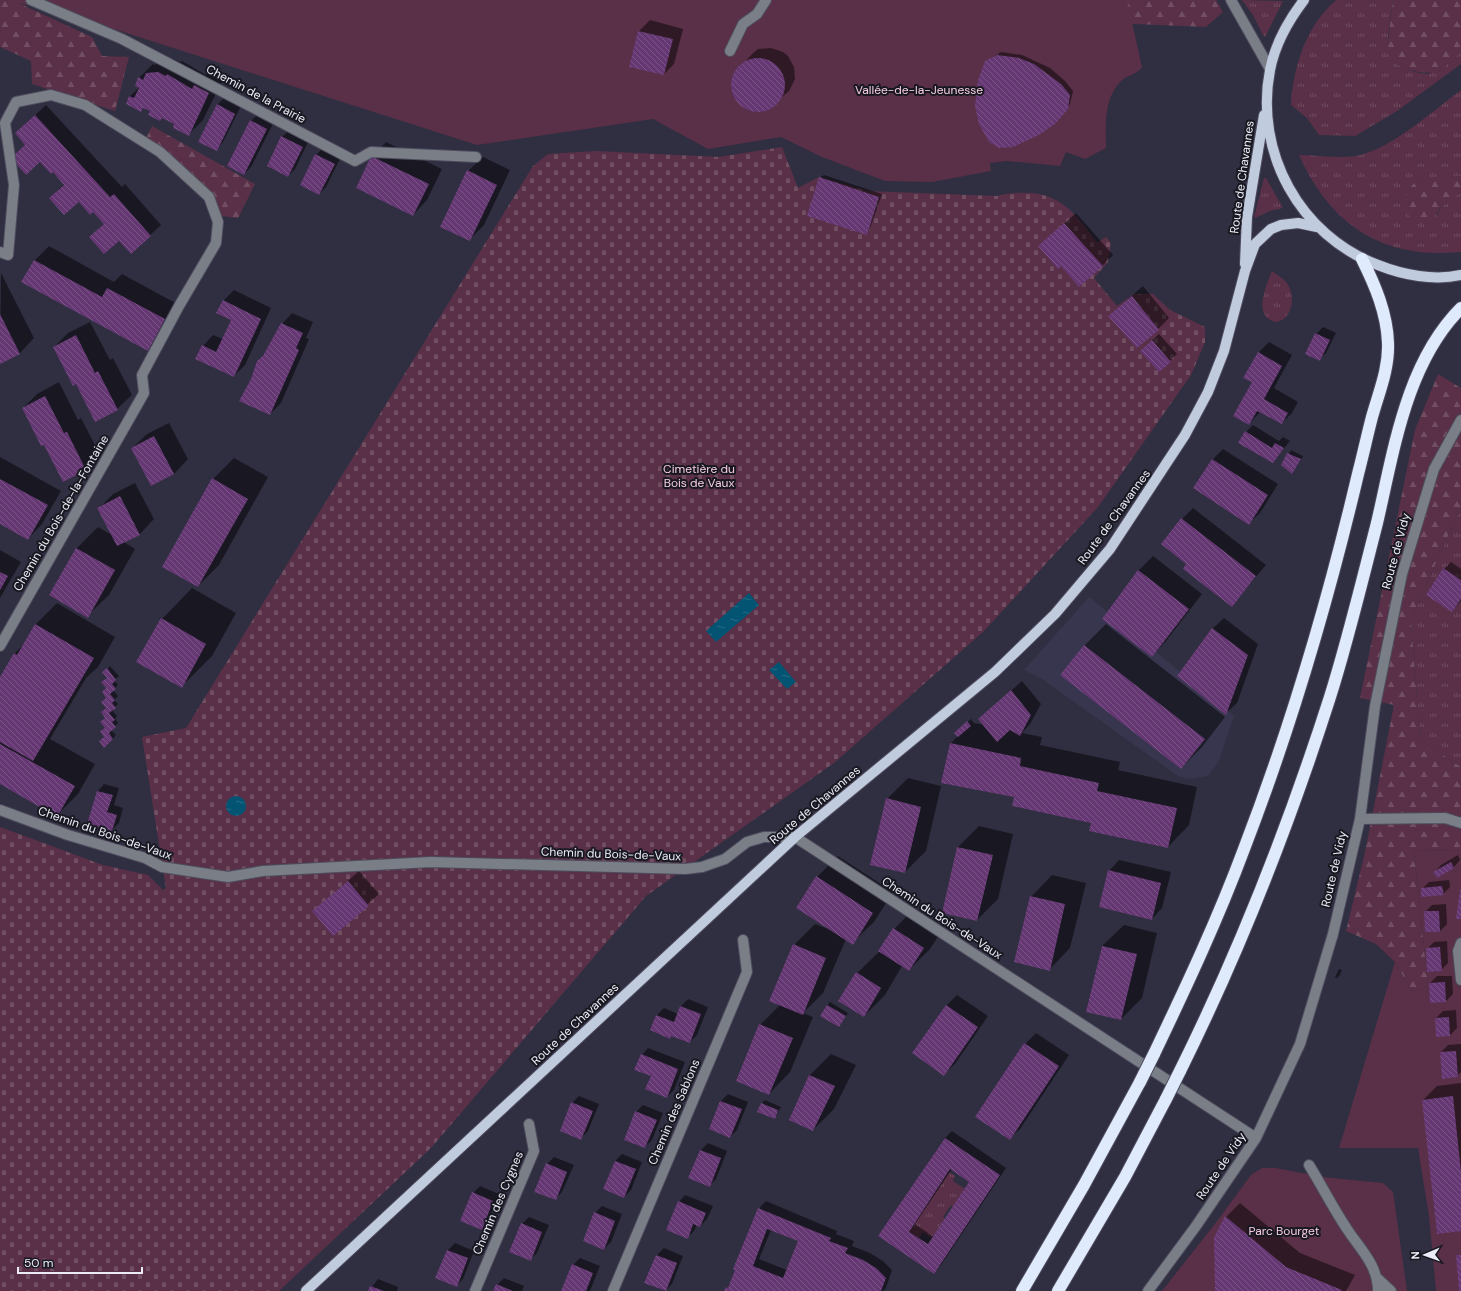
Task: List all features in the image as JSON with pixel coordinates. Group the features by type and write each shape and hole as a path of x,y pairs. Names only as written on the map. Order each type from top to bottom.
{"highway":[{"path":"1022,1291 1084,1185 1154,1054 1216,919 1244,849 1284,739 1315,639 1372,418 1384,380 1388,343 1384,316 1362,259"},
{"path":"1058,1291 1125,1177 1166,1099 1213,1004 1248,922 1273,860 1311,755 1349,632 1396,445 1416,378 1442,329 1461,308"}],"main road":[{"path":"1304,0 1289,19 1276,48 1270,69 1265,112 1274,154 1283,177 1296,201 1317,227 1330,239 1362,259 1392,271 1425,276 1461,275"},
{"name":"Route de Chavannes","path":"1245,271 1247,217 1265,112"},
{"name":"Route de Chavannes","path":"306,1291 795,837 995,672 1055,614 1110,549 1186,435 1208,392 1224,351 1245,271 1255,244 1271,228 1290,223 1317,227"}],"street":[{"name":"Chemin de la Prairie","path":"31,0 122,39 355,161 371,152 476,157"},
{"path":"730,51 743,24 757,14 766,0"},
{"path":"1231,0 1270,69"},
{"name":"Chemin du Bois-de-la-Fontaine","path":"0,646 144,393 142,375 179,306 216,243 218,222 209,197 160,152 85,105 51,95 16,102 5,124 14,185 4,253"},
{"name":"Route de Vidy","path":"1148,1291 1196,1226 1256,1138 1300,1044 1333,934 1360,819 1375,706 1402,574 1434,468 1461,420"},
{"name":"Chemin du Bois-de-Vaux","path":"0,810 68,835 146,858 162,868 228,877 264,871 431,862 685,869 702,867 725,859 747,842 764,836 795,837 1256,1138"},
{"path":"1360,819 1445,818 1461,823"},
{"name":"Chemin des Sablons","path":"612,1291 747,972 743,940"},
{"path":"1461,943 1458,952 1461,980"},
{"name":"Chemin des Cygnes","path":"475,1291 534,1151 529,1124"},
{"path":"1309,1165 1347,1230 1367,1256 1377,1278 1378,1291"},
{"path":"1377,1278 1391,1291"}],"shaded area":[{"path":"1089,597 1234,716 1218,763 1208,776 1188,779 1178,776 1042,679 1024,670"}],"green space":[{"path":"0,0 12,0 92,37 102,56 129,57 115,111 32,84 31,61 0,47"},
{"name":"Vallée-de-la-Jeunesse","path":"4,0 1127,0 1142,67 1140,70 1120,82 1111,97 1108,105 1106,122 1106,148 1085,159 1066,152 1060,166 1007,161 990,163 991,171 932,182 885,181 822,157 781,137 708,149 653,119 477,145 67,14"},
{"path":"1107,0 1216,0 1223,12 1206,27 1112,23"},
{"path":"1242,0 1283,1 1265,37 1253,15"},
{"path":"1336,0 1393,0 1388,37 1392,62 1415,72 1428,74 1456,57 1461,49 1461,64 1397,111 1355,136 1319,135 1307,118 1291,105 1292,91 1298,62 1309,35 1326,10"},
{"path":"1393,0 1461,0 1461,49 1457,55 1442,68 1428,73 1414,71 1392,62 1387,50"},
{"path":"1461,90 1461,176 1419,180 1437,215 1444,204 1461,192 1461,252 1433,253 1407,250 1384,243 1362,233 1343,219 1326,201 1312,180 1299,155 1341,157 1368,153 1411,129"},
{"path":"152,126 255,184 238,218 221,216 146,138"},
{"name":"Cimetière du Bois de Vaux","path":"782,147 798,188 819,177 868,191 996,196 1014,193 1030,193 1044,195 1056,200 1076,216 1087,228 1097,243 1106,237 1111,243 1108,262 1094,278 1117,306 1134,294 1153,294 1170,310 1205,327 1205,342 1191,375 1098,507 983,632 834,763 646,896 431,1148 279,1291 0,1291 0,827 103,865 148,875 163,890 166,888 142,737 186,728 533,166 548,154 596,151 719,157"},
{"path":"1461,176 1461,192 1440,208 1432,221 1418,221 1409,216 1406,211 1405,200 1409,188 1413,184 1427,178"},
{"path":"1264,178 1266,178 1283,208 1270,211 1255,218 1254,217"},
{"path":"1272,271 1287,283 1290,288 1292,300 1289,312 1282,320 1276,322 1269,319 1264,314 1263,308 1264,292"},
{"path":"1438,374 1461,388 1461,507 1411,619 1420,740 1461,767 1461,851 1414,850 1428,986 1412,992 1395,962 1376,944 1346,931 1365,852 1394,705 1360,698 1415,430"},
{"path":"1461,507 1461,767 1420,740 1411,619"},
{"path":"1414,850 1461,851 1461,1291 1436,1291 1429,1216 1418,1148 1339,1148 1395,962 1412,992 1428,986"},
{"name":"Parc Bourget","path":"1262,1168 1276,1168 1322,1177 1383,1183 1393,1192 1407,1291 1162,1291 1218,1220 1251,1175"},
{"path":"949,1172 955,1176 953,1181 965,1189 953,1207 951,1205 943,1217 945,1219 932,1238 923,1232 919,1238 909,1232"}],"water":[{"path":"749,593 759,605 716,642 706,631"},
{"path":"779,662 796,682 787,689 769,670"},
{"path":"232,796 240,796 246,802 246,810 240,816 232,816 226,810 226,802"}],"building":[{"path":"638,31 673,39 664,75 629,67"},
{"path":"997,55 1019,58 1034,64 1061,84 1070,95 1068,109 1055,124 1039,135 1013,147 999,148 989,142 979,124 975,106 978,80 985,61"},
{"path":"753,58 763,58 773,62 781,70 785,80 785,90 781,100 773,108 763,112 753,112 743,108 735,100 731,90 731,80 735,70 743,62"},
{"path":"158,72 166,76 167,74 192,89 194,85 209,93 189,136 173,128 174,124 162,118 160,121 148,115 150,111 143,108 141,112 126,104 129,96 134,98 139,88 135,86 138,77 143,80 146,73"},
{"path":"217,104 235,114 217,151 198,142"},
{"path":"35,115 110,197 114,194 151,236 131,254 119,241 104,254 89,237 104,224 93,212 90,215 79,202 64,215 49,198 64,185 53,172 51,174 40,162 26,175 11,158 25,145 15,133"},
{"path":"250,120 267,129 244,175 227,166"},
{"path":"281,136 303,147 288,177 267,166"},
{"path":"315,154 335,164 319,195 300,185"},
{"path":"371,156 429,184 413,216 356,188"},
{"path":"467,170 497,185 470,241 440,227"},
{"path":"819,177 879,197 867,235 807,216"},
{"path":"1064,223 1103,266 1079,287 1061,266 1058,269 1038,246"},
{"path":"34,260 102,297 107,288 165,319 148,351 21,282"},
{"path":"1132,296 1159,330 1137,348 1108,316"},
{"path":"223,300 261,319 234,377 195,359 202,345 216,352 231,320 216,313"},
{"path":"0,314 20,354 0,364"},
{"path":"281,323 303,333 296,348 299,350 270,415 239,401 251,379 257,361 263,356"},
{"path":"1315,333 1330,340 1320,361 1305,354"},
{"path":"76,335 95,373 98,371 118,410 95,422 76,384 73,386 53,347"},
{"path":"1152,340 1171,362 1159,372 1140,351"},
{"path":"1258,352 1282,366 1264,399 1288,413 1282,424 1257,411 1249,425 1233,416 1252,382 1243,378"},
{"path":"45,396 64,433 67,432 86,470 63,482 44,445 41,446 22,408"},
{"path":"1245,431 1272,448 1275,443 1284,448 1273,463 1238,443"},
{"path":"154,436 174,474 151,486 131,448"},
{"path":"1287,453 1301,459 1292,474 1281,465"},
{"path":"1212,459 1268,495 1249,525 1193,488"},
{"path":"212,478 248,499 198,587 162,567"},
{"path":"0,479 48,505 28,540 0,524"},
{"path":"120,496 140,535 117,546 97,508"},
{"path":"1181,518 1256,576 1232,607 1183,569 1186,564 1161,544"},
{"path":"76,548 115,570 88,618 49,595"},
{"path":"1443,568 1461,580 1461,599 1452,612 1426,595"},
{"path":"1138,570 1189,609 1152,657 1102,619"},
{"path":"0,572 8,576 0,590"},
{"path":"161,618 206,644 182,688 136,662"},
{"path":"35,624 94,658 33,761 0,742 0,677 14,653 17,655"},
{"path":"1212,628 1248,655 1226,715 1177,676"},
{"path":"1084,645 1205,739 1181,769 1060,675"},
{"path":"107,668 116,680 112,684 116,689 110,694 115,700 112,703 116,708 109,713 115,720 112,722 116,727 109,733 113,739 104,748 99,741 104,737 100,731 105,728 100,722 105,718 101,712 106,708 101,702 106,698 102,692 106,688 101,682 107,678 102,672"},
{"path":"1011,690 1031,715 1020,736 1010,730 997,742 978,719"},
{"path":"967,721 971,726 958,737 954,733"},
{"path":"950,743 1021,758 1020,766 1099,783 1097,791 1177,808 1168,848 1089,831 1091,823 1012,806 1014,797 941,783"},
{"path":"0,744 75,786 57,817 0,784"},
{"path":"97,791 113,795 107,812 117,815 112,831 87,824"},
{"path":"886,798 921,807 905,873 870,865"},
{"path":"957,847 993,855 977,921 942,913"},
{"path":"1451,862 1454,868 1437,878 1433,872"},
{"path":"1108,870 1161,883 1152,920 1099,907"},
{"path":"816,876 873,913 853,945 796,908"},
{"path":"348,881 369,906 333,936 312,911"},
{"path":"1442,886 1444,895 1421,897 1421,888"},
{"path":"1460,890 1461,919 1456,919"},
{"path":"1030,896 1065,904 1050,971 1014,962"},
{"path":"1424,911 1439,911 1440,932 1425,932"},
{"path":"893,928 924,948 909,971 878,951"},
{"path":"793,944 826,958 803,1015 769,1001"},
{"path":"1102,946 1137,954 1121,1020 1086,1012"},
{"path":"1440,947 1442,971 1427,972 1426,948"},
{"path":"856,972 881,988 864,1017 838,1001"},
{"path":"1445,982 1446,1002 1430,1003 1429,983"},
{"path":"827,1005 846,1016 839,1027 820,1016"},
{"path":"946,1005 978,1027 944,1076 912,1053"},
{"path":"680,1006 701,1014 690,1043 671,1036 670,1039 650,1030 656,1015 674,1022"},
{"path":"1449,1017 1450,1036 1436,1037 1435,1018"},
{"path":"759,1024 793,1038 769,1095 736,1081"},
{"path":"1024,1043 1059,1066 1010,1140 975,1117"},
{"path":"1456,1051 1458,1077 1442,1079 1440,1052"},
{"path":"641,1054 678,1069 667,1098 645,1089 651,1076 634,1070"},
{"path":"809,1075 835,1086 813,1131 789,1120"},
{"path":"1453,1096 1461,1172 1461,1231 1437,1234 1422,1100"},
{"path":"720,1101 742,1109 730,1138 709,1129"},
{"path":"571,1102 593,1111 581,1140 560,1131"},
{"path":"761,1103 778,1110 775,1119 757,1112"},
{"path":"635,1111 657,1120 645,1148 624,1140"},
{"path":"945,1138 1000,1175 934,1274 878,1236","holes":["950,1169 969,1182 928,1244 909,1232"]},
{"path":"700,1150 721,1158 710,1187 688,1178"},
{"path":"615,1161 636,1169 624,1198 603,1189"},
{"path":"546,1163 567,1172 556,1200 534,1192"},
{"path":"472,1192 493,1201 482,1230 460,1221"},
{"path":"678,1201 706,1213 700,1227 693,1224 688,1239 666,1230"},
{"path":"758,1208 831,1238 829,1241 848,1248 845,1253 863,1260 876,1268 886,1278 881,1291 724,1291 726,1287 728,1288 735,1270 733,1269","holes":["767,1229 798,1241 783,1278 753,1266"]},
{"path":"594,1212 615,1221 604,1250 583,1241"},
{"path":"1225,1216 1286,1267 1342,1290 1215,1291 1214,1237"},
{"path":"521,1223 542,1232 531,1261 509,1252"},
{"path":"447,1250 468,1258 457,1287 435,1278"},
{"path":"656,1255 677,1263 666,1291 644,1283"},
{"path":"1456,1255 1461,1255 1461,1291 1459,1291"},
{"path":"572,1264 593,1273 586,1291 561,1291"},
{"path":"496,1284 513,1291 493,1291"},
{"path":"370,1286 384,1291 368,1291"}]}
